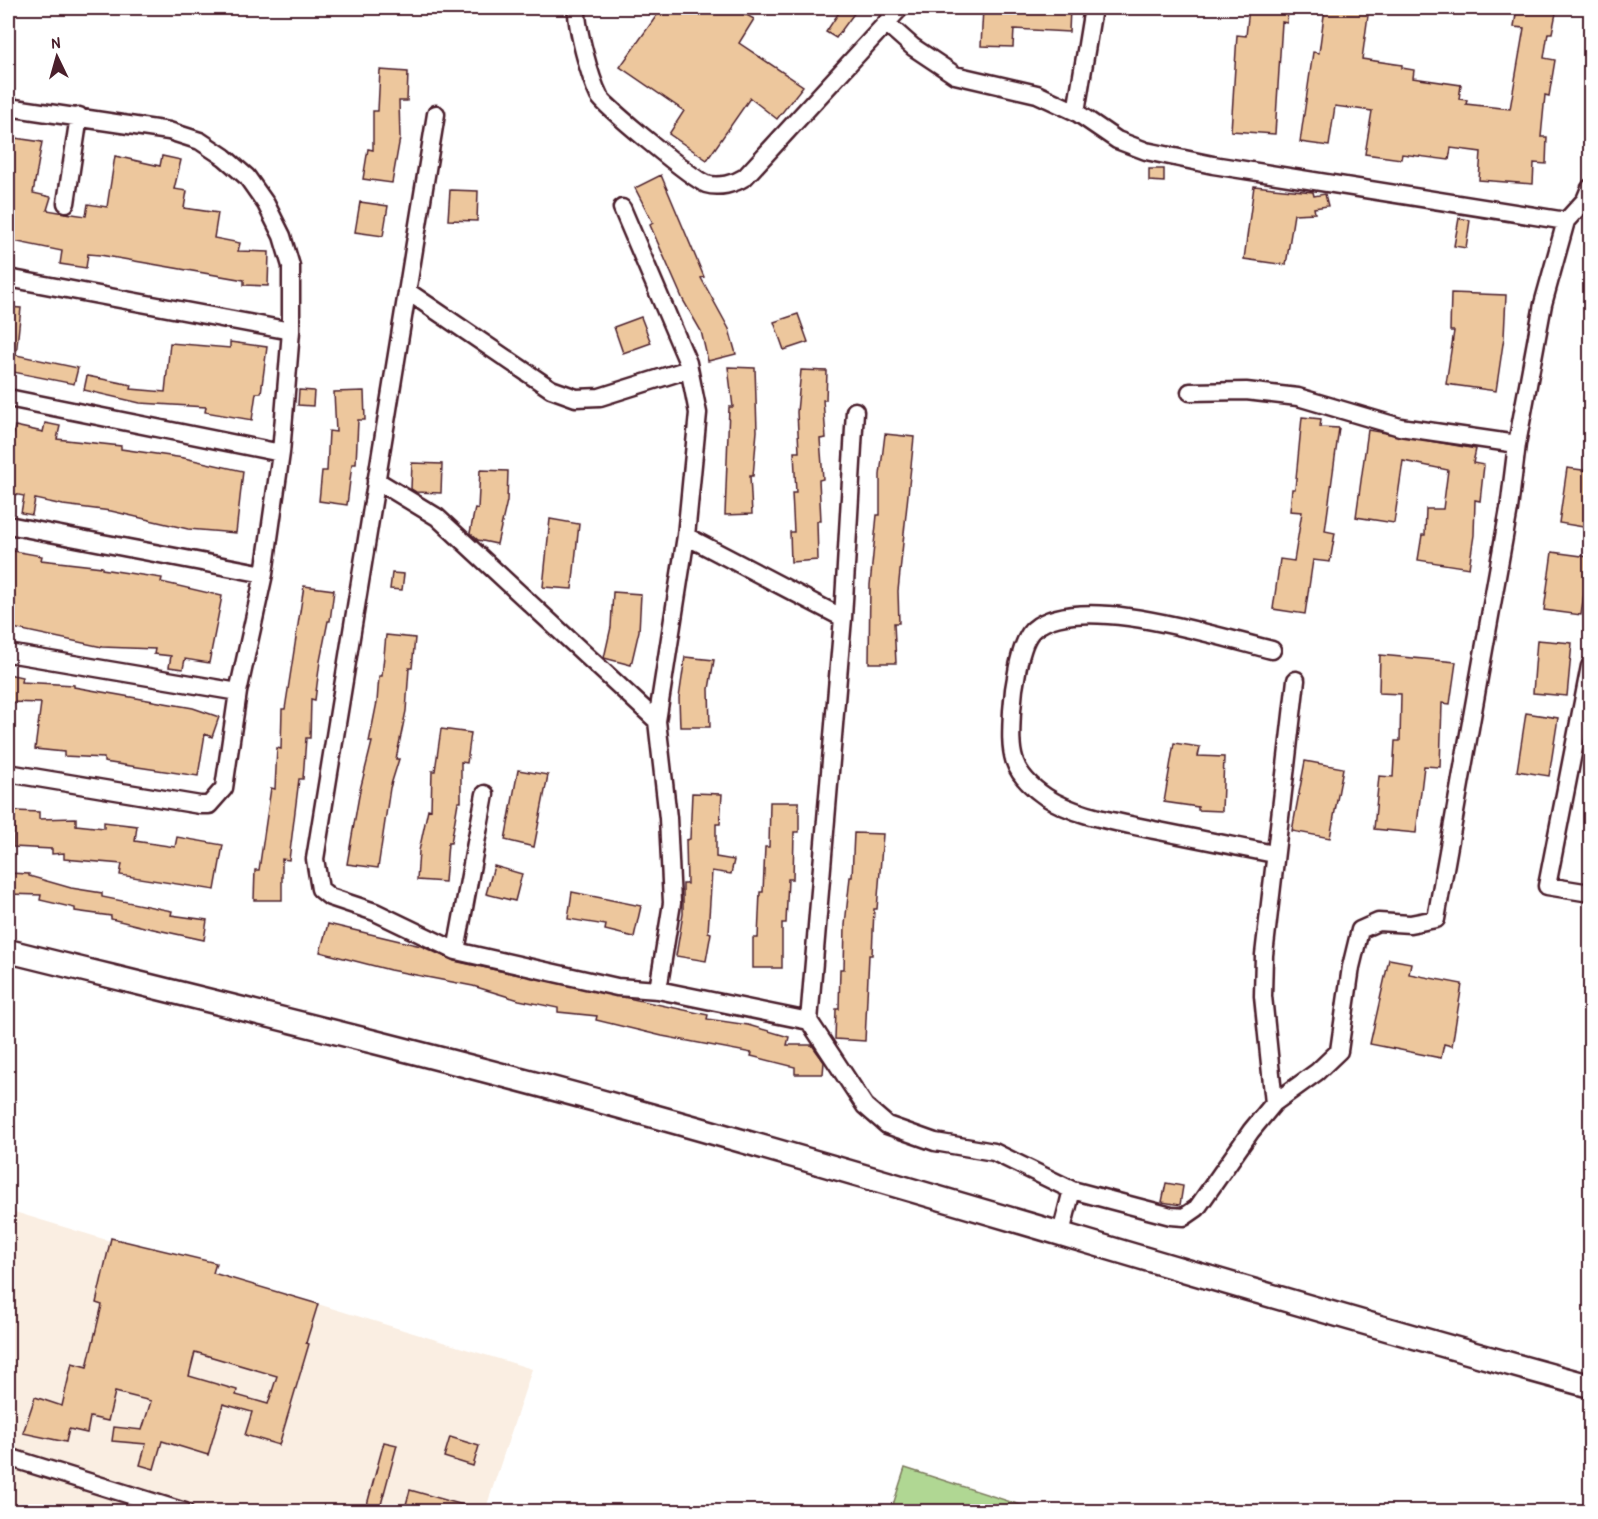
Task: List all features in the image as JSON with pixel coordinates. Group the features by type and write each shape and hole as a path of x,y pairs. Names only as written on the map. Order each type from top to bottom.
{"main road":[{"path":"8,951 637,1111 1061,1233 1395,1334 1590,1386"}],"street":[{"path":"577,8 576,22 600,98 684,170 705,184 719,185 733,184 746,177 900,8"},
{"path":"1076,112 1093,8"},
{"path":"886,22 913,47 955,75 1037,94 1076,112 1117,140 1146,151 1213,165 1566,220"},
{"path":"8,107 169,131 200,141 225,157 247,177 266,204 282,236 291,266 291,331 281,453 264,574 238,692 224,788 209,805 8,773"},
{"path":"435,114 315,859 315,873 320,889 330,897 375,912 456,951 617,987 658,990 809,1021"},
{"path":"66,203 79,116"},
{"path":"855,411 843,618 809,1021 866,1106 887,1125 935,1142 994,1152 1072,1190 1171,1216 1184,1217 1197,1208 1251,1131 1274,1103 1317,1072 1339,1052 1351,967 1360,930 1378,922 1410,924 1436,919 1543,304 1566,220 1586,200 1590,189"},
{"path":"622,208 689,369 698,413 688,487 686,536 657,721 668,818 672,903 658,990"},
{"path":"8,278 291,331"},
{"path":"407,291 551,389 576,398 600,398 689,369"},
{"path":"1190,392 1246,391 1298,397 1400,427 1517,444"},
{"path":"8,398 281,453"},
{"path":"376,480 437,517 657,721"},
{"path":"8,525 264,574"},
{"path":"686,536 843,618"},
{"path":"1272,650 1114,615 1084,615 1050,620 1032,630 1023,648 1012,704 1010,751 1019,774 1047,797 1077,811 1111,821 1274,854"},
{"path":"8,653 238,692"},
{"path":"1590,666 1547,886 1590,893"},
{"path":"1274,1103 1263,996 1264,955 1296,680"},
{"path":"456,951 485,794"},
{"path":"1061,1233 1072,1190"},
{"path":"8,1457 185,1512"}],"shaded area":[{"path":"8,1210 532,1369 485,1511 8,1511"}],"green space":[{"path":"905,1468 1039,1511 891,1511"}],"building":[{"path":"662,8 734,8 754,19 739,43 803,86 777,119 750,98 707,160 669,134 684,111 620,67"},
{"path":"842,8 858,8 836,38 826,32"},
{"path":"983,8 1070,8 1069,32 1014,29 1013,47 981,46"},
{"path":"1249,8 1288,8 1287,23 1282,22 1275,134 1231,131 1237,35 1246,36"},
{"path":"1325,8 1369,8 1362,59 1402,65 1402,68 1414,70 1413,78 1461,85 1459,99 1467,100 1466,104 1510,109 1524,28 1514,27 1517,8 1557,8 1552,33 1548,33 1544,58 1555,60 1549,96 1545,95 1541,137 1547,137 1546,164 1534,163 1533,184 1479,180 1481,152 1451,148 1449,160 1402,154 1401,159 1365,154 1372,111 1335,106 1329,146 1300,142 1313,52 1319,53"},
{"path":"380,70 408,72 407,101 399,101 400,138 392,183 363,179 368,149 373,150 373,111 378,111"},
{"path":"8,137 42,142 33,193 51,197 47,210 86,216 88,204 107,207 115,156 160,166 162,156 181,160 174,189 187,191 184,208 218,213 214,238 240,243 238,251 269,252 268,286 244,285 244,280 100,255 88,254 86,268 60,264 62,251 8,240"},
{"path":"1149,169 1164,169 1164,182 1149,181"},
{"path":"661,175 704,277 701,278 729,329 736,354 708,361 701,331 683,300 650,225 653,223 635,188"},
{"path":"1254,186 1313,192 1314,196 1325,194 1328,206 1314,208 1315,213 1294,214 1286,265 1244,259"},
{"path":"450,190 478,191 477,221 448,220"},
{"path":"360,202 388,206 383,236 355,232"},
{"path":"1459,218 1470,220 1466,248 1454,246"},
{"path":"1451,293 1506,295 1504,337 1496,391 1446,384 1454,331 1450,331"},
{"path":"8,307 21,308 16,355 78,368 74,384 8,371"},
{"path":"798,314 808,342 784,350 774,322"},
{"path":"641,317 651,343 623,353 614,327"},
{"path":"230,342 267,347 261,393 256,393 252,420 205,412 206,407 140,403 84,390 87,376 132,385 131,389 165,392 170,343 230,348"},
{"path":"728,367 755,368 757,431 753,476 750,476 752,514 725,515 729,407 733,407"},
{"path":"801,370 827,371 826,400 823,400 826,438 820,439 823,479 819,480 821,521 817,521 818,560 791,562 790,532 794,532 792,493 796,493 794,452 799,452 797,412"},
{"path":"299,390 314,391 313,406 298,405"},
{"path":"364,391 365,420 358,420 356,464 352,464 347,505 319,501 322,471 327,471 329,431 336,432 334,392"},
{"path":"1302,417 1321,419 1320,427 1339,428 1325,531 1335,533 1330,562 1313,560 1305,614 1273,609 1280,559 1294,561 1302,512 1290,511 1292,489 1295,489"},
{"path":"45,423 60,426 57,439 121,446 121,449 184,458 243,471 236,533 188,529 111,511 35,499 32,515 21,513 24,496 8,493 8,464 15,426 43,432"},
{"path":"1368,430 1476,449 1473,463 1484,465 1480,501 1475,500 1474,535 1469,568 1418,560 1422,535 1425,535 1426,509 1443,509 1448,470 1403,461 1394,523 1356,517"},
{"path":"885,434 914,437 898,591 899,623 894,623 896,663 869,663 870,585 877,515 880,515 880,475"},
{"path":"412,463 442,464 441,493 416,492 411,489"},
{"path":"1567,468 1590,471 1590,528 1559,523"},
{"path":"480,470 508,471 507,501 497,544 478,540 470,533 475,508 478,509"},
{"path":"550,519 579,524 572,589 543,587"},
{"path":"8,550 42,556 41,560 102,567 102,569 162,578 161,582 222,596 209,663 185,659 183,669 169,667 171,656 154,654 155,649 102,647 8,627"},
{"path":"1552,552 1589,557 1581,615 1544,610"},
{"path":"392,573 404,574 402,590 390,589"},
{"path":"304,586 334,590 330,621 328,621 320,661 315,700 311,699 310,738 306,738 303,779 299,779 289,860 282,859 282,900 254,900 255,870 259,870 271,788 275,789 277,748 281,749 282,709 285,709"},
{"path":"613,592 641,594 639,631 631,665 604,658 611,627"},
{"path":"386,635 415,638 412,668 409,668 406,711 396,759 399,759 390,788 378,868 347,864 360,790 372,742 369,742 377,702 379,676 382,676"},
{"path":"1537,640 1572,643 1567,696 1533,693"},
{"path":"1380,655 1456,662 1450,704 1442,703 1440,767 1424,766 1416,833 1374,829 1379,776 1393,777 1395,741 1400,741 1401,694 1379,693"},
{"path":"685,657 714,660 709,689 710,727 680,727 679,698"},
{"path":"8,674 22,677 21,682 74,685 74,687 193,708 219,717 212,737 205,734 198,776 104,762 104,758 64,756 64,752 35,749 41,703 8,702"},
{"path":"1526,713 1558,718 1549,776 1517,771"},
{"path":"441,729 471,733 467,763 461,762 461,802 458,802 451,843 448,843 445,882 417,880 419,851 428,809 431,810 432,771 435,771"},
{"path":"1174,743 1200,747 1198,756 1224,757 1222,811 1198,810 1198,807 1164,802"},
{"path":"1305,761 1343,768 1330,838 1292,831"},
{"path":"518,770 548,775 534,847 505,840"},
{"path":"692,793 722,794 720,824 716,824 716,857 734,860 731,874 712,871 708,932 711,933 706,961 676,956 683,914 683,884 687,884 686,840 690,839"},
{"path":"770,802 799,802 799,832 794,832 793,879 788,879 786,923 782,923 782,968 753,968 753,938 758,938 765,847 769,847"},
{"path":"15,811 39,812 39,819 76,818 76,825 104,828 104,822 137,826 135,841 175,847 177,837 223,845 215,890 120,875 122,864 64,859 64,853 52,854 52,849 13,847"},
{"path":"854,833 883,834 877,909 874,909 872,955 869,955 865,1041 835,1039 836,1009 839,1009 840,969 844,969 845,925 850,877 852,877"},
{"path":"494,866 522,874 515,901 486,894"},
{"path":"8,873 29,874 29,876 71,888 102,893 102,897 172,911 171,915 207,920 204,940 111,919 111,916 75,911 75,908 40,900 41,895 8,894"},
{"path":"572,892 641,906 634,937 605,930 606,925 568,919"},
{"path":"328,924 421,946 454,961 708,1015 707,1019 748,1025 789,1037 787,1045 812,1045 824,1062 823,1074 795,1074 795,1067 751,1056 752,1053 662,1036 596,1020 597,1016 558,1012 558,1008 519,1000 473,986 390,970 320,952"},
{"path":"1389,959 1411,963 1409,974 1462,984 1452,1046 1444,1044 1441,1058 1370,1044"},
{"path":"1166,1183 1183,1186 1180,1205 1162,1202"},
{"path":"111,1238 216,1263 213,1273 318,1304 306,1343 309,1344 279,1445 245,1435 252,1412 223,1404 208,1455 162,1441 154,1469 140,1465 146,1444 112,1441 114,1427 142,1430 151,1401 115,1392 108,1421 90,1417 87,1433 69,1429 66,1442 23,1433 35,1397 62,1406 72,1363 87,1367 102,1305 96,1303","holes":["195,1352 277,1376 268,1404 236,1395 237,1390 189,1376"]},
{"path":"450,1437 479,1446 473,1466 444,1457"},
{"path":"384,1442 397,1445 379,1512 365,1512"},
{"path":"410,1490 474,1508 474,1512 404,1512"}]}
